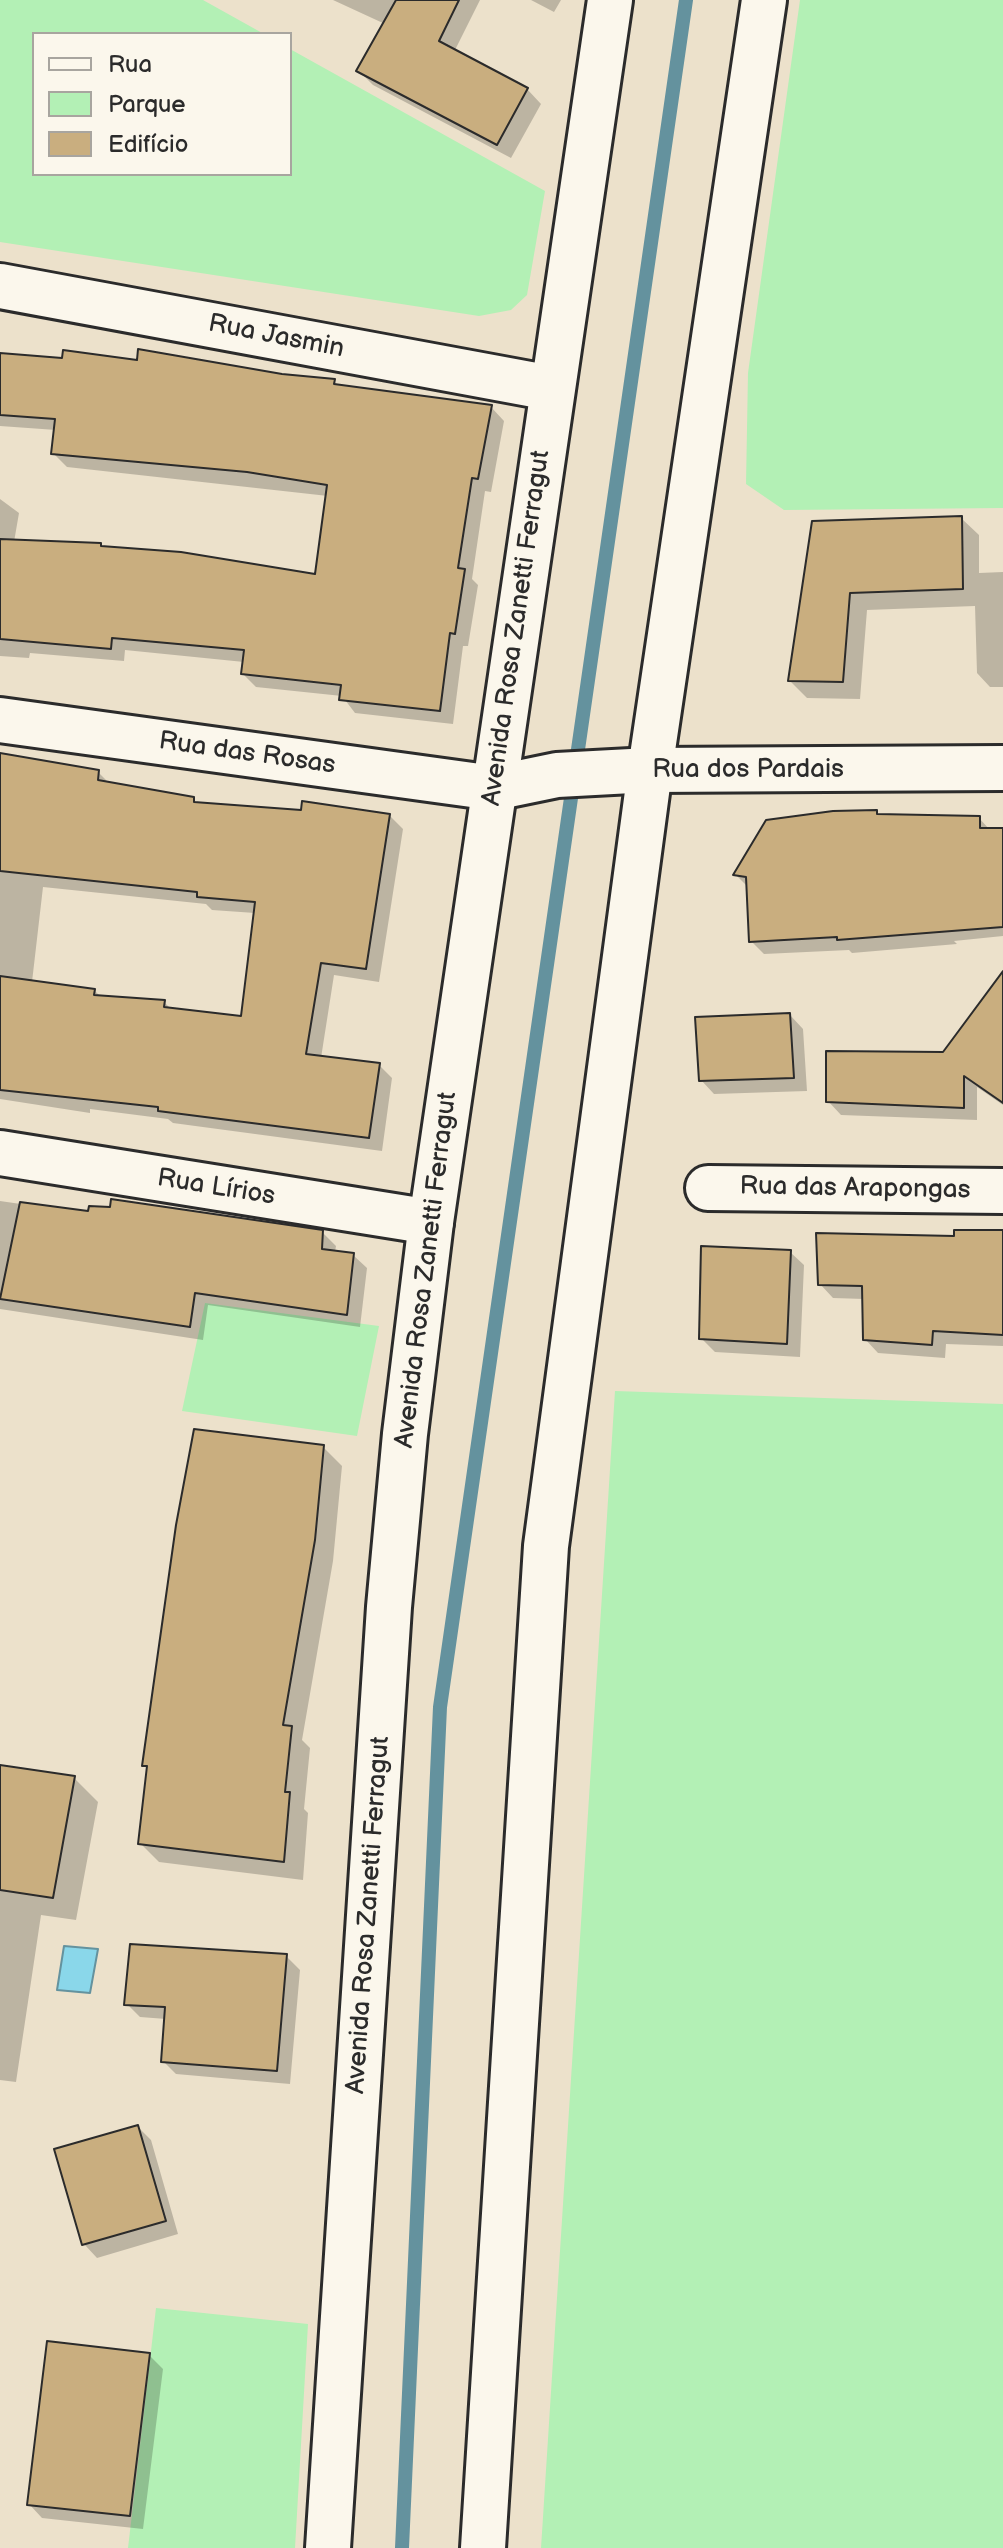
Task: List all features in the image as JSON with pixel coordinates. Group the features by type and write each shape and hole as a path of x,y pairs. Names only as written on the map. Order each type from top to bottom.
{"main road":[{"name":"Avenida Rosa Zanetti Ferragut","path":"328,2548 389,1607 405,1434 431,1222 610,0"},
{"path":"483,2548 546,1546 650,770 764,0"},
{"name":"Rua Jasmin","path":"0,286 551,388"},
{"name":"Rua das Rosas","path":"0,720 494,788"},
{"name":"Rua dos Pardais","path":"494,788 557,775 650,770 1003,768"},
{"name":"Rua Lírios","path":"0,1153 431,1222"},
{"name":"Rua das Arapongas","path":"708,1188 1003,1191"}],"green space":[{"path":"0,0 203,0 260,32 32,32 32,176 292,176 292,50 545,191 527,295 511,310 479,316 0,242"},
{"path":"800,0 1003,0 1003,508 784,510 746,484 748,373"},
{"path":"205,1303 379,1326 357,1436 182,1411"},
{"path":"615,1391 1003,1404 1003,2548 541,2548"},
{"path":"156,2308 308,2324 295,2548 128,2548"}],"water":[{"path":"64,1946 98,1949 90,1993 57,1990"}],"building":[{"path":"396,0 459,0 439,41 528,88 497,145 356,71"},
{"path":"138,349 282,374 335,379 334,384 492,405 478,479 472,478 458,568 465,569 455,634 450,633 440,711 339,700 341,685 241,674 244,650 112,638 111,649 0,639 0,539 101,543 101,546 181,552 315,574 327,485 247,472 51,454 55,419 0,415 0,353 62,358 63,350 137,360"},
{"path":"962,516 963,589 850,593 843,682 788,681 812,521"},
{"path":"0,753 99,770 98,780 194,797 194,802 301,810 302,801 390,814 366,969 321,963 306,1054 380,1063 369,1138 158,1111 158,1107 0,1090 0,976 95,989 94,995 165,1000 164,1007 241,1016 255,902 197,897 197,892 0,871"},
{"path":"877,810 877,814 980,816 980,828 1003,828 1003,927 837,940 837,937 749,942 746,877 733,875 766,820 833,811"},
{"path":"1003,971 1003,1103 964,1076 964,1108 826,1102 826,1051 943,1052"},
{"path":"790,1013 794,1078 699,1081 695,1017"},
{"path":"111,1199 323,1230 322,1249 354,1253 347,1315 195,1293 190,1327 0,1299 20,1202 88,1211 89,1206 110,1207"},
{"path":"954,1230 1003,1230 1003,1335 933,1331 932,1345 863,1340 862,1286 818,1285 816,1233 954,1236"},
{"path":"701,1246 791,1250 787,1344 699,1339"},
{"path":"194,1429 324,1445 315,1540 283,1725 292,1726 285,1792 290,1792 284,1862 138,1844 147,1766 142,1766 176,1525"},
{"path":"0,1765 75,1776 53,1898 0,1890"},
{"path":"130,1944 287,1954 277,2071 161,2062 165,2007 124,2005"},
{"path":"138,2125 166,2221 82,2245 54,2149"},
{"path":"47,2341 150,2353 130,2516 27,2505"}],"waterway":[{"path":"402,2548 440,1707 686,0"}]}
